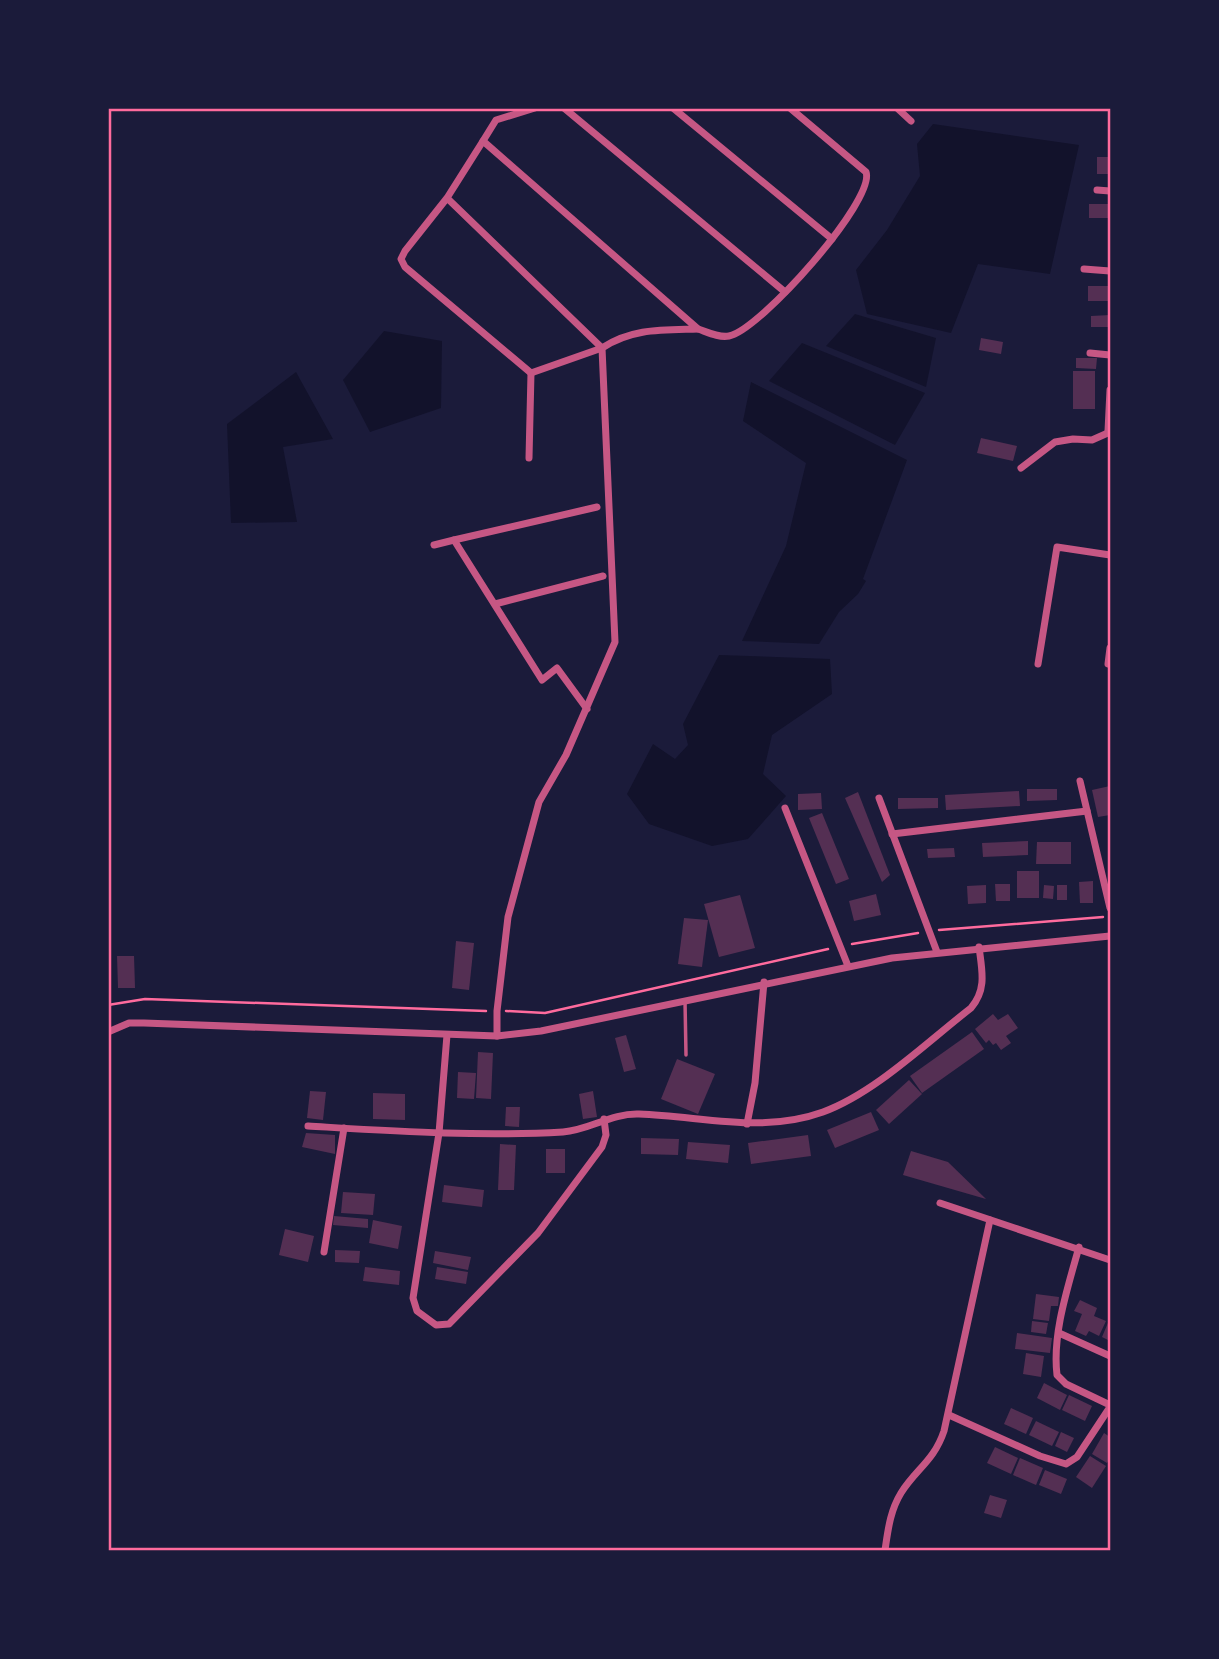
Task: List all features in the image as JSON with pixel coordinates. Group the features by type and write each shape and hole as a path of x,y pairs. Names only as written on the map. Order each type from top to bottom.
{"street":[{"path":"531,373 405,267 401,259 447,198 496,120 535,108"},
{"path":"564,108 785,292"},
{"path":"673,108 832,239"},
{"path":"531,373 602,348 619,337 640,331 698,330 720,335 738,332 802,278 832,239 868,178 866,172 790,108"},
{"path":"897,108 911,121"},
{"path":"483,141 698,330"},
{"path":"1097,190 1111,191"},
{"path":"447,198 602,348 616,622 612,652 587,709 539,802 508,916 497,1011 497,1036"},
{"path":"1084,269 1111,271"},
{"path":"1090,353 1111,355"},
{"path":"529,458 531,373"},
{"path":"1021,468 1055,442 1102,438 1109,431 1111,390"},
{"path":"434,545 597,508"},
{"path":"454,540 542,680 557,668 587,709"},
{"path":"1038,664 1057,547 1111,555"},
{"path":"495,604 603,576"},
{"path":"1108,664 1111,648"},
{"path":"1080,781 1111,908"},
{"path":"879,798 937,952"},
{"path":"785,808 848,966"},
{"path":"892,834 1087,811"},
{"path":"108,1031 129,1023 144,1023 497,1036 541,1031 848,966 979,947 1111,936"},
{"path":"308,1126 439,1133 567,1131 617,1115 639,1114 747,1124 788,1122 825,1111 869,1087 971,1009 981,997 983,986 979,947"},
{"path":"747,1124 755,1083 764,982"},
{"path":"447,1035 439,1133 413,1298 417,1311 442,1327 449,1324 538,1233 602,1147 606,1135 604,1119"},
{"path":"324,1252 344,1128"},
{"path":"940,1203 1079,1247 1111,1260"},
{"path":"885,1550 891,1513 902,1491 937,1451 948,1415 966,1321 988,1240 990,1220"},
{"path":"948,1415 1040,1456 1066,1464 1077,1457 1111,1406 1066,1384 1057,1376 1055,1360 1059,1333 1079,1247"},
{"path":"1059,1333 1111,1356"}],"lane":[{"path":"685,999 686,1055"}],"path":[{"path":"108,1005 145,999 545,1013 842,946 929,931 976,925 1111,917"}],"shaded area":[{"path":"933,124 1079,145 1050,274 978,264 951,333 867,314 856,270 887,230 920,176 917,144"},
{"path":"855,314 936,338 926,387 826,346"},
{"path":"384,331 442,341 441,408 370,432 343,380"},
{"path":"802,343 925,393 895,445 769,381"},
{"path":"296,372 333,439 283,447 297,522 231,523 227,424"},
{"path":"751,382 907,460 863,579 866,581 858,594 839,612 819,644 742,641 786,546 806,463 743,421"},
{"path":"719,655 830,659 832,694 772,735 763,774 786,796 748,839 712,846 649,824 627,794 653,744 675,759 688,745 683,724"}],"building":[{"path":"1097,157 1110,157 1110,174 1097,174"},
{"path":"1089,204 1110,204 1110,218 1089,218"},
{"path":"1088,286 1110,286 1110,301 1088,301"},
{"path":"1110,315 1110,327 1091,327 1091,316"},
{"path":"981,338 1003,342 1001,354 979,350"},
{"path":"1076,358 1097,358 1096,369 1076,368"},
{"path":"1073,371 1095,371 1095,409 1073,409"},
{"path":"981,438 1017,446 1013,461 977,453"},
{"path":"1110,786 1110,815 1098,817 1092,790"},
{"path":"1027,789 1057,789 1057,800 1027,801"},
{"path":"1019,791 1020,806 946,810 945,795"},
{"path":"858,792 890,875 882,882 845,798"},
{"path":"821,793 822,809 798,810 798,794"},
{"path":"898,798 938,798 938,808 898,809"},
{"path":"822,813 849,879 836,884 809,818"},
{"path":"1028,841 1028,855 983,857 982,843"},
{"path":"1037,842 1071,842 1071,864 1036,864"},
{"path":"954,848 955,857 928,858 927,849"},
{"path":"1017,871 1039,871 1039,898 1017,898"},
{"path":"1093,881 1093,903 1080,903 1079,882"},
{"path":"995,884 1010,884 1010,901 996,901"},
{"path":"986,885 986,903 968,904 967,886"},
{"path":"1044,885 1054,886 1053,899 1043,898"},
{"path":"1057,885 1067,885 1067,900 1057,900"},
{"path":"876,894 881,915 854,921 849,901"},
{"path":"740,895 755,948 719,957 704,904"},
{"path":"684,918 708,920 702,967 678,964"},
{"path":"456,941 474,943 469,990 452,988"},
{"path":"117,956 134,956 135,988 118,988"},
{"path":"993,1014 998,1020 1008,1014 1018,1028 1006,1036 1011,1043 1001,1050 996,1043 993,1045 989,1040 986,1043 975,1029"},
{"path":"972,1032 984,1049 922,1093 910,1076"},
{"path":"626,1035 636,1069 624,1072 615,1038"},
{"path":"478,1052 493,1053 491,1099 476,1098"},
{"path":"677,1059 715,1074 698,1114 661,1099"},
{"path":"458,1072 476,1073 474,1099 457,1098"},
{"path":"909,1080 922,1094 889,1124 876,1110"},
{"path":"310,1091 326,1092 323,1120 307,1118"},
{"path":"593,1091 597,1117 583,1119 579,1094"},
{"path":"373,1093 405,1094 405,1120 373,1119"},
{"path":"506,1107 520,1107 519,1127 505,1126"},
{"path":"871,1112 879,1130 835,1148 827,1130"},
{"path":"306,1133 335,1135 335,1154 302,1147"},
{"path":"808,1135 811,1156 751,1164 748,1143"},
{"path":"641,1138 679,1139 678,1155 641,1154"},
{"path":"688,1142 730,1145 728,1163 686,1159"},
{"path":"500,1144 516,1145 514,1190 498,1190"},
{"path":"546,1149 565,1149 565,1173 546,1173"},
{"path":"911,1151 948,1162 986,1199 903,1175"},
{"path":"444,1185 484,1190 482,1207 442,1202"},
{"path":"343,1192 375,1194 373,1215 341,1213"},
{"path":"334,1216 368,1219 368,1228 333,1225"},
{"path":"373,1220 402,1226 398,1249 369,1243"},
{"path":"285,1229 314,1236 308,1262 279,1255"},
{"path":"335,1250 360,1251 359,1263 335,1262"},
{"path":"435,1251 471,1257 468,1270 433,1263"},
{"path":"365,1267 400,1271 399,1285 363,1281"},
{"path":"437,1267 468,1272 466,1284 435,1279"},
{"path":"1036,1294 1059,1297 1058,1306 1051,1306 1049,1321 1033,1319"},
{"path":"1080,1300 1097,1308 1094,1316 1106,1321 1099,1336 1089,1331 1086,1336 1075,1331 1082,1314 1074,1311"},
{"path":"1110,1318 1110,1341 1102,1337"},
{"path":"1032,1321 1048,1323 1046,1334 1031,1332"},
{"path":"1017,1333 1052,1338 1050,1353 1015,1349"},
{"path":"1026,1353 1044,1356 1041,1377 1023,1374"},
{"path":"1044,1383 1067,1395 1060,1410 1037,1398"},
{"path":"1069,1395 1092,1406 1085,1421 1062,1410"},
{"path":"1011,1408 1033,1418 1026,1434 1004,1424"},
{"path":"1036,1421 1059,1432 1052,1446 1029,1435"},
{"path":"1061,1432 1074,1438 1067,1452 1055,1446"},
{"path":"1104,1433 1110,1437 1110,1458 1107,1463 1092,1454"},
{"path":"995,1447 1018,1458 1011,1474 987,1463"},
{"path":"1090,1456 1106,1466 1092,1488 1076,1477"},
{"path":"1020,1458 1043,1468 1036,1485 1013,1475"},
{"path":"1045,1470 1067,1479 1061,1494 1039,1485"},
{"path":"990,1495 1007,1500 1001,1518 984,1513"}]}
